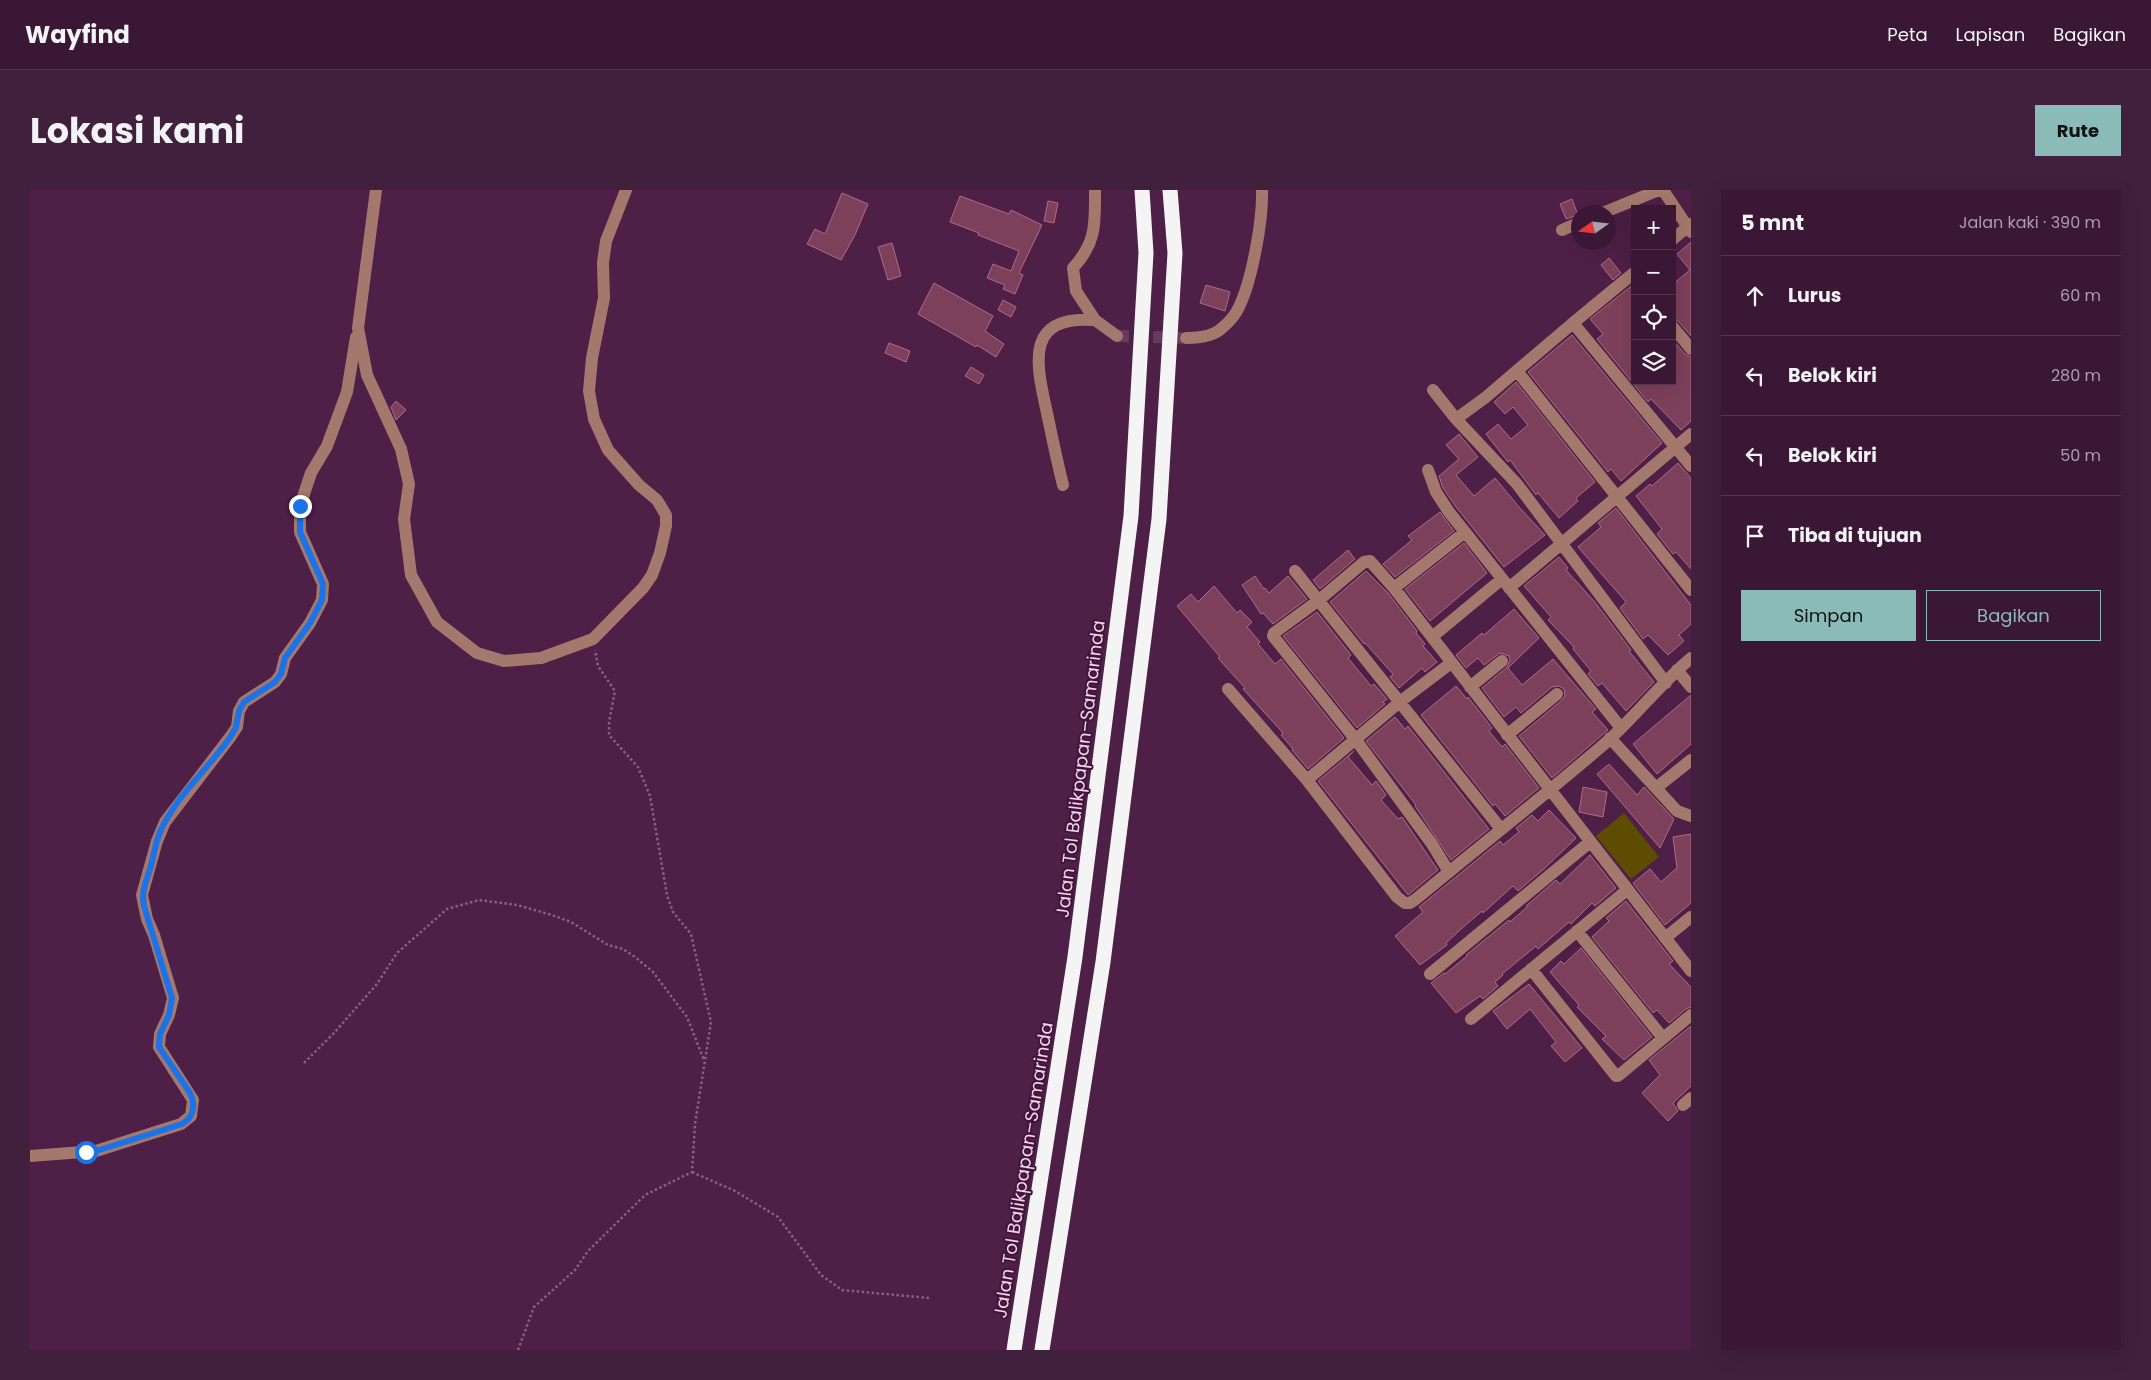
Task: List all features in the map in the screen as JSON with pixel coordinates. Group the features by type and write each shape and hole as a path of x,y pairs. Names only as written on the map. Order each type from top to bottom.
{"highway":[{"name":"Jalan Tol Balikpapan–Samarinda","path":"1014,1350 1075,958 1131,516 1146,253 1142,190"},
{"path":"1042,1350 1103,962 1159,519 1175,253 1170,190"}],"street":[{"path":"30,1156 96,1151 182,1124 191,1116 193,1100 159,1047 160,1034 169,1015 172,998 144,906 142,895 144,884 150,870 156,842 165,822 231,736 244,702 275,682 281,674 285,658 310,623 322,600 323,584 300,532 300,506 311,473 327,446 347,392 358,328 376,190"},
{"path":"358,328 367,375 400,449 409,484 404,519 410,575 437,622 476,653 504,661 541,658 593,639 631,601 652,575 660,554 666,526 666,515 657,500 639,485 608,450 594,419 589,391 592,358 604,298 603,263 606,241 626,190"},
{"path":"1095,190 1095,228 1084,256 1073,268 1076,291 1096,320 1117,336"},
{"path":"1186,338 1201,338 1221,330 1238,309 1249,280 1262,205 1262,190"},
{"path":"1616,208 1661,190 1690,228 1676,237"},
{"path":"1562,230 1571,226"},
{"path":"1456,419 1486,397 1572,323 1631,277"},
{"path":"1062,485 1038,370 1039,346 1052,327 1074,319 1096,320"},
{"path":"1572,323 1691,466"},
{"path":"1676,331 1691,349"},
{"path":"1517,371 1691,590"},
{"path":"1433,390 1456,419 1517,484 1666,683"},
{"path":"1432,637 1561,542 1691,434"},
{"path":"1428,470 1436,492 1465,532 1621,728"},
{"path":"1394,588 1465,532"},
{"path":"1448,872 1432,844 1356,740 1273,636 1274,633 1319,600 1364,562 1370,562 1394,588 1451,664 1691,971"},
{"path":"1295,571 1401,701 1501,829"},
{"path":"1228,688 1307,780 1401,902 1410,903 1550,790 1610,738 1691,658"},
{"path":"1470,688 1502,661"},
{"path":"1307,780 1401,701 1451,664"},
{"path":"1677,670 1691,687"},
{"path":"1507,735 1556,694"},
{"path":"1610,738 1677,811 1691,816"},
{"path":"1656,788 1691,760"},
{"path":"1430,974 1590,842"},
{"path":"1471,1019 1627,890"},
{"path":"1665,938 1691,917"},
{"path":"1577,931 1663,1038"},
{"path":"1531,969 1616,1076 1691,1015"}],"path":[{"path":"593,639 598,666 615,691 609,722 609,735 638,767 650,796 667,895 673,912 691,934 711,1022 694,1124 692,1172"},
{"path":"304,1063 334,1033 377,984 397,953 447,909 479,900 517,905 552,915 571,922 608,945 623,949 635,957 653,972 687,1017 705,1061"},
{"path":"518,1350 534,1307 575,1270 588,1251 644,1195 692,1172 734,1191 778,1217 821,1275 842,1290 929,1298"}],"shaded area":[{"path":"1624,813 1659,857 1631,879 1596,836"}],"building":[{"path":"842,193 868,204 855,235 841,260 807,244 815,229 825,234"},
{"path":"960,196 1009,214 1011,210 1042,225 1019,273 1023,275 1015,294 1003,289 1005,285 987,278 993,264 1011,271 1019,251 950,222"},
{"path":"1572,199 1574,205 1571,205 1571,217 1566,219 1560,204"},
{"path":"1048,201 1058,203 1054,223 1044,221"},
{"path":"1691,242 1691,336 1676,320 1676,282 1690,270 1677,254"},
{"path":"892,243 901,276 888,280 878,247"},
{"path":"1609,258 1621,273 1613,280 1601,265"},
{"path":"934,283 993,316 985,331 1004,344 996,357 918,314"},
{"path":"1206,285 1230,292 1225,311 1200,303"},
{"path":"1631,286 1631,381 1597,339 1603,334 1590,319"},
{"path":"1003,300 1016,307 1011,317 998,310"},
{"path":"1572,335 1662,443 1621,481 1611,469 1608,472 1528,372"},
{"path":"889,343 910,351 906,362 885,353"},
{"path":"1676,344 1685,354 1691,357 1691,421 1681,430 1651,399 1648,402 1634,385 1676,385"},
{"path":"971,367 984,375 979,384 965,376"},
{"path":"1516,382 1595,482 1576,498 1578,501 1559,518 1538,493 1536,495 1510,460 1508,462 1486,434 1498,424 1511,439 1528,425 1513,407 1505,414 1494,402"},
{"path":"396,401 406,410 396,420 391,407"},
{"path":"1459,434 1478,457 1456,475 1474,496 1495,478 1545,535 1504,567 1443,488 1439,476 1459,459 1446,445"},
{"path":"1678,463 1691,478 1691,569 1676,552 1673,554 1657,534 1662,529 1636,496 1650,484 1652,486"},
{"path":"1616,508 1691,605 1691,624 1679,635 1684,641 1668,655 1648,635 1643,639 1620,608 1626,602 1578,547 1601,527 1598,523"},
{"path":"1440,512 1454,531 1395,577 1383,564 1412,540 1408,536"},
{"path":"1464,543 1487,573 1430,621 1405,589"},
{"path":"1348,550 1355,559 1320,589 1313,580"},
{"path":"1559,557 1568,568 1566,570 1594,601 1631,650 1629,651 1654,682 1626,711 1602,683 1598,686 1588,674 1591,671 1573,649 1574,647 1548,620 1551,617 1524,586"},
{"path":"1366,571 1388,593 1417,631 1416,633 1425,644 1423,646 1437,662 1425,672 1422,668 1399,688 1390,677 1393,674 1364,644 1330,602"},
{"path":"1255,576 1269,593 1288,576 1307,599 1273,624 1263,613 1261,614 1242,585"},
{"path":"1214,586 1237,613 1240,610 1252,622 1247,627 1260,642 1258,644 1275,664 1281,659 1344,738 1308,769 1281,735 1283,733 1243,689 1245,688 1218,658 1220,657 1177,606 1191,594 1198,602"},
{"path":"1514,609 1539,638 1508,668 1522,685 1553,659 1596,709 1592,712 1608,730 1552,778 1519,736 1562,700 1565,696 1564,689 1559,686 1552,687 1521,713 1516,707 1504,717 1482,688 1507,667 1510,660 1509,656 1500,653 1484,665 1478,658 1466,668 1456,655 1482,633 1484,635"},
{"path":"1317,612 1351,655 1348,658 1371,686 1374,684 1387,699 1383,702 1385,704 1357,728 1283,636"},
{"path":"1456,686 1467,699 1468,697 1492,728 1489,731 1502,747 1505,744 1539,788 1505,816 1495,804 1493,806 1421,715"},
{"path":"1691,695 1691,744 1657,774 1633,744"},
{"path":"1395,717 1405,729 1408,726 1489,829 1451,860 1416,805 1366,741"},
{"path":"1354,751 1348,757 1372,785 1376,781 1386,795 1381,800 1398,819 1402,817 1438,870 1408,895 1318,781"},
{"path":"1609,764 1637,795 1644,787 1674,819 1660,848 1597,774"},
{"path":"1583,787 1607,792 1603,817 1579,812"},
{"path":"1549,810 1576,838 1518,891 1513,886 1483,913 1482,911 1461,929 1446,943 1447,945 1420,965 1395,936 1423,912 1419,907 1500,841 1503,845 1519,832 1516,828 1532,815 1538,821"},
{"path":"1691,834 1691,903 1665,925 1633,883 1650,869 1661,882 1677,868 1673,837"},
{"path":"1590,855 1616,888 1595,906 1592,903 1571,924 1569,922 1538,949 1536,946 1502,974 1495,982 1498,986 1483,999 1480,996 1456,1013 1431,983 1445,974 1509,920 1510,922 1556,880 1560,884"},
{"path":"1626,901 1673,961 1669,964 1691,987 1691,1007 1669,1023 1657,1010 1653,1013 1592,937 1609,921 1606,918"},
{"path":"1581,948 1652,1037 1624,1060 1602,1039 1606,1036 1577,1007 1579,1005 1550,972 1561,961 1564,964"},
{"path":"1529,984 1582,1048 1565,1062 1551,1046 1556,1042 1530,1009 1507,1029 1493,1011"},
{"path":"1691,1026 1691,1086 1673,1103 1678,1111 1668,1121 1642,1093 1660,1075 1649,1060"}],"tunnel":[{"path":"1117,336 1186,338"}],"route":[{"path":"86,1152 96,1151 182,1124 188,1120 193,1111 194,1106 190,1093 159,1047 160,1034 164,1022 169,1015 172,998 142,895 156,842 165,822 231,736 244,702 270,686 281,674 285,658 310,623 322,600 323,584 300,532 300,506"}]}
